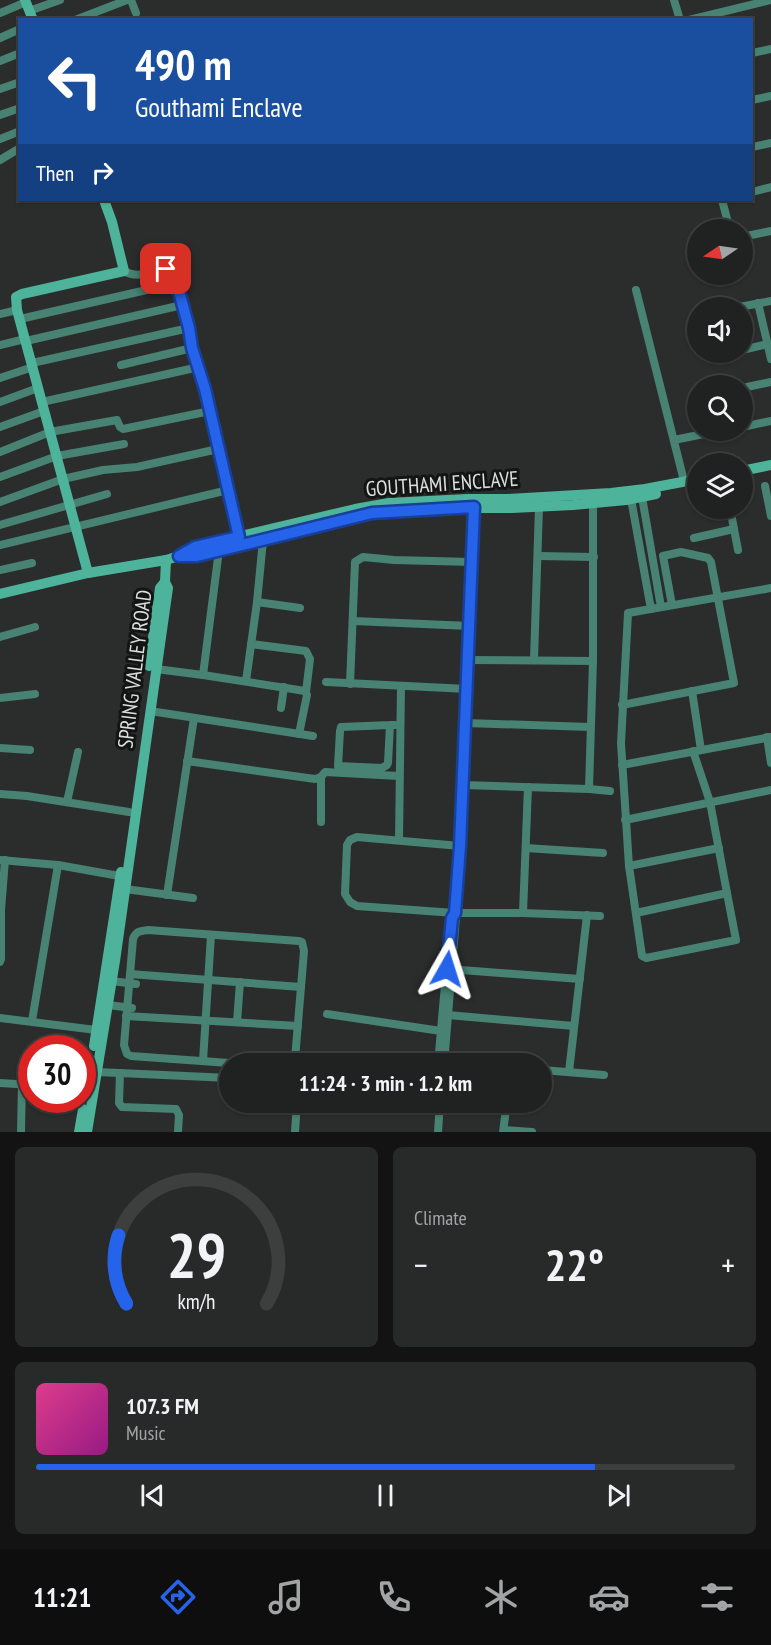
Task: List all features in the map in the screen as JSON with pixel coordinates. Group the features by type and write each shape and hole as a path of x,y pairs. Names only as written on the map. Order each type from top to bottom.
{"street":[{"path":"0,13 60,0"},
{"path":"80,18 129,0 136,13"},
{"path":"674,0 679,18"},
{"path":"697,18 771,0"},
{"path":"0,38 18,30"},
{"path":"753,53 771,48"},
{"path":"0,61 18,54"},
{"path":"0,89 18,83"},
{"path":"753,100 771,96"},
{"path":"0,115 18,109"},
{"path":"0,139 18,132"},
{"path":"753,147 771,143"},
{"path":"0,160 18,149"},
{"path":"753,192 771,189"},
{"path":"104,201 124,271"},
{"path":"722,201 727,219"},
{"path":"753,235 771,231"},
{"path":"88,573 25,340 16,297 18,295 124,271 131,275 166,269 174,273 210,411 239,537"},
{"path":"0,314 19,315 177,283"},
{"path":"636,290 684,481"},
{"path":"753,304 771,301"},
{"path":"759,303 771,359"},
{"path":"0,345 182,305"},
{"path":"0,378 32,365 189,328"},
{"path":"753,347 768,344"},
{"path":"121,365 192,348"},
{"path":"0,427 43,406 199,367"},
{"path":"753,386 771,382"},
{"path":"0,402 38,388"},
{"path":"0,452 50,432 117,420 123,429 210,411"},
{"path":"753,425 771,421"},
{"path":"674,440 687,437"},
{"path":"0,477 57,456 124,444"},
{"path":"0,502 63,479 103,470 137,467 218,449"},
{"path":"753,469 771,465"},
{"path":"753,475 771,472"},
{"name":"GOUTHAMI ENCLAVE","path":"179,556 197,556 372,513 507,499 611,493 687,481"},
{"path":"765,486 771,516"},
{"name":"GOUTHAMI ENCLAVE","path":"179,556 195,547 389,503 474,503 539,507 637,498 687,488"},
{"path":"0,545 228,490"},
{"path":"0,525 107,494"},
{"path":"637,498 661,607"},
{"path":"637,498 651,609"},
{"path":"442,1053 448,1015 452,918 455,913 460,846 474,503"},
{"path":"589,789 593,503"},
{"path":"534,660 539,507"},
{"path":"732,519 738,550"},
{"path":"694,538 734,529"},
{"path":"246,681 263,540"},
{"path":"203,675 219,550"},
{"path":"622,705 734,682 711,562 708,558 681,552 663,556 672,605"},
{"path":"0,594 88,573 179,556"},
{"path":"539,556 594,557"},
{"path":"350,684 355,562 358,559 363,557 472,562"},
{"path":"165,582 166,560"},
{"path":"0,570 32,563"},
{"name":"SPRING VALLEY ROAD","path":"95,1035 111,961 124,881 168,588 165,582 160,588 129,812 124,881"},
{"path":"692,691 697,751 710,802 736,940 646,958 642,956 629,866 622,765 622,705 628,613 771,588"},
{"path":"257,602 300,608"},
{"path":"353,621 470,626"},
{"path":"0,637 36,627"},
{"path":"251,644 306,651 310,659 299,734"},
{"path":"468,660 592,661"},
{"path":"156,669 306,692"},
{"path":"326,682 467,688"},
{"path":"399,840 401,686"},
{"path":"281,708 284,687"},
{"path":"0,698 35,694"},
{"path":"150,711 314,736"},
{"path":"167,895 194,718"},
{"path":"466,723 590,727"},
{"path":"390,725 387,765 382,768 338,766 341,727 390,725 400,725"},
{"path":"622,765 769,737 771,763"},
{"path":"0,748 30,750"},
{"path":"68,802 78,752"},
{"path":"187,760 321,777"},
{"path":"321,822 321,777 325,772 399,776"},
{"path":"463,785 610,791"},
{"path":"523,913 528,787"},
{"path":"625,820 771,790"},
{"path":"0,794 129,812"},
{"path":"460,846 357,837 346,845 345,894 350,902 357,906 455,913 600,916"},
{"path":"526,848 603,853"},
{"path":"629,866 719,848"},
{"path":"0,962 2,860 58,865 124,881 167,895 193,898"},
{"path":"32,1021 58,865"},
{"path":"636,913 727,892"},
{"path":"569,1072 587,915"},
{"path":"219,1062 127,1054 124,1045 132,980 134,934 148,930 302,942 304,947 296,1053"},
{"path":"203,1061 211,935"},
{"name":"SPRING VALLEY ROAD","path":"97,1072 108,1005 111,961"},
{"path":"449,969 580,979"},
{"path":"441,1053 441,1031 449,969"},
{"path":"111,981 208,980 301,987"},
{"path":"237,1022 240,982"},
{"path":"108,1005 128,1010 206,1020 298,1026"},
{"path":"327,1014 441,1031"},
{"path":"448,1015 574,1026"},
{"path":"0,1018 96,1030"},
{"path":"552,1071 604,1075"},
{"path":"97,1072 219,1078"},
{"path":"120,1073 119,1103 122,1107 176,1109 179,1115 178,1132"},
{"path":"0,1083 18,1083"},
{"path":"21,1113 21,1132"},
{"name":"SPRING VALLEY ROAD","path":"79,1132 83,1113"},
{"name":"SPRING VALLEY ROAD","path":"87,1113 87,1132"},
{"path":"296,1132 297,1113"},
{"path":"433,1132 434,1113"},
{"path":"438,1132 439,1113"},
{"path":"506,1113 504,1131 532,1132"}],"route":[{"path":"166,269 174,273 177,283 239,537 195,547 179,556 197,556 372,513 474,507 460,846 455,913 452,917 447,969"}]}
